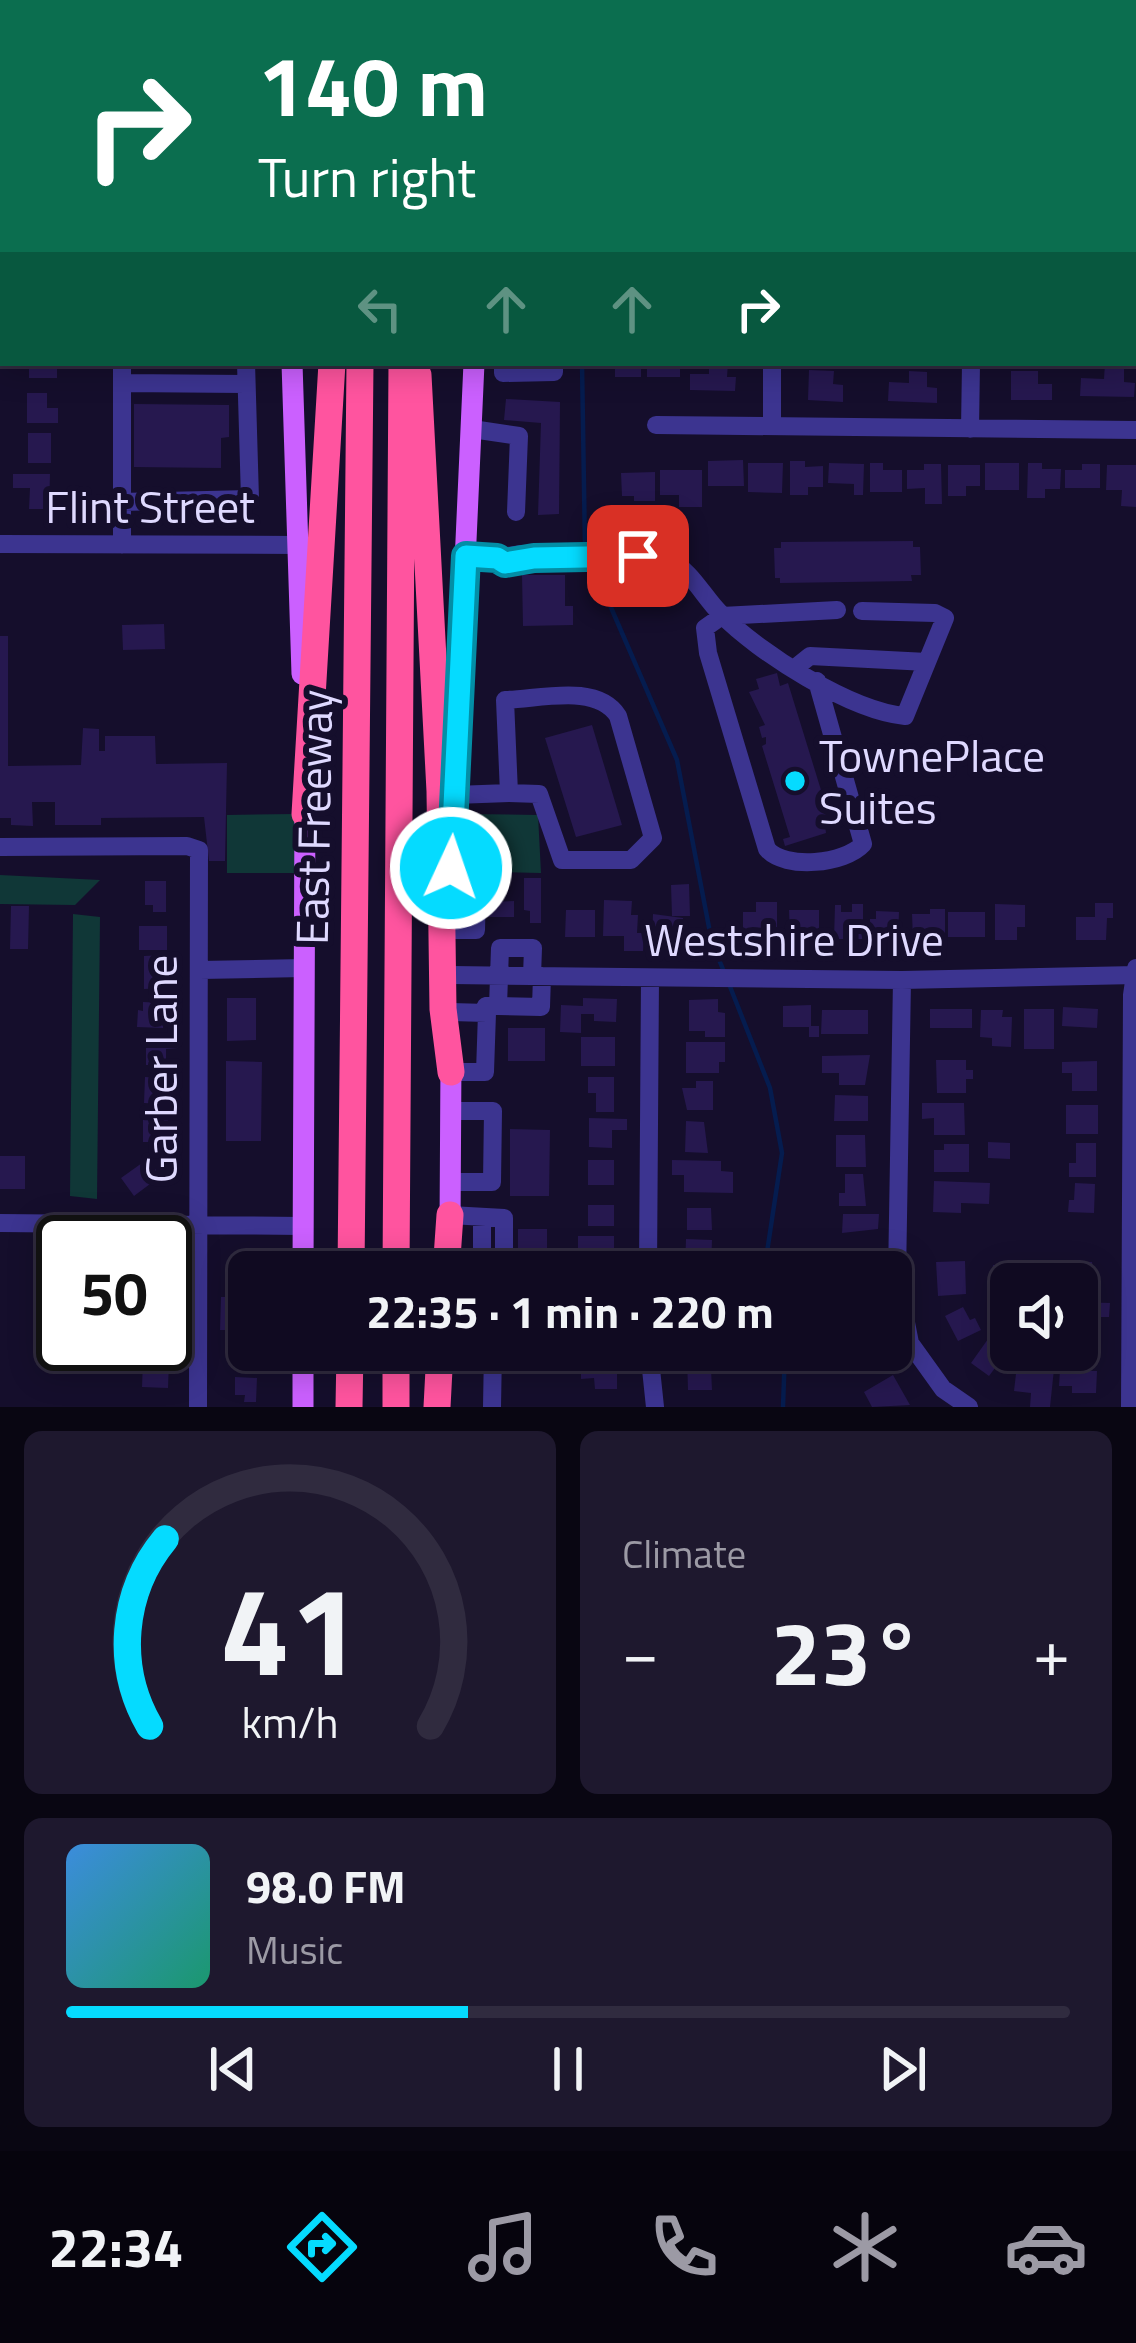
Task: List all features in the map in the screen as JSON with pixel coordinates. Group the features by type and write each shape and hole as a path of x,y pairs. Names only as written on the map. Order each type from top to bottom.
{"highway":[{"path":"305,814 332,366"},
{"name":"East Freeway","path":"351,1251 360,366"},
{"name":"East Freeway","path":"396,1251 402,366"},
{"path":"418,366 440,791 442,1009 451,1072"},
{"path":"449,1251 450,1215"},
{"path":"350,1371 350,1407"},
{"path":"396,1371 396,1407"},
{"path":"437,1407 439,1371"}],"main road":[{"path":"292,366 305,814 303,1251"},
{"path":"450,1215 451,890 474,366"},
{"path":"303,1371 303,1407"},
{"path":"451,1371 451,1407"}],"street":[{"path":"120,502 250,499 245,366"},
{"path":"503,366 503,373 554,372 554,366"},
{"path":"772,366 772,426"},
{"path":"970,429 971,366"},
{"path":"122,544 122,373 246,384"},
{"path":"656,425 1136,430"},
{"path":"472,429 519,436 516,512"},
{"name":"Flint Street","path":"0,544 299,545"},
{"path":"466,556 672,561 722,616 795,668 889,715 904,716 945,618 934,613 862,611"},
{"path":"817,681 863,844 845,858 784,860 767,849 708,653 705,628 722,616 837,610"},
{"path":"795,668 810,656 927,662"},
{"path":"455,795 538,794 562,860 631,860 652,838 618,716 595,697 505,700 509,794"},
{"name":"Garber Lane","path":"0,848 187,846 200,850 197,1407"},
{"path":"451,890 477,890 476,930"},
{"path":"451,930 500,930 500,948 485,1072 451,1072"},
{"path":"451,1012 541,1007 532,948 500,948"},
{"path":"200,970 304,968"},
{"path":"1130,1407 1136,973"},
{"name":"Westshire Drive","path":"451,975 902,980 1136,973"},
{"path":"648,1251 650,978"},
{"path":"902,980 897,1276 910,1342 944,1389 969,1407"},
{"path":"450,1111 493,1111 492,1182 450,1182"},
{"path":"450,1215 504,1218 504,1251"},
{"path":"482,1218 482,1251"},
{"path":"0,1222 304,1226"},
{"path":"492,1407 493,1371"},
{"path":"651,1371 655,1407"}],"green space":[{"path":"295,814 295,873 227,873 227,815"},
{"path":"464,814 538,815 541,873 464,871"},
{"path":"0,875 100,880 75,905 0,904"},
{"path":"73,914 100,917 97,1199 70,1196"}],"building":[{"path":"29,366 57,366 57,378 29,378"},
{"path":"615,366 641,366 641,377 615,377"},
{"path":"647,366 680,366 680,377 647,377"},
{"path":"709,366 728,366 727,377 736,377 735,391 690,390 690,374 709,374"},
{"path":"1105,366 1124,366 1124,382 1135,383 1134,397 1080,396 1081,378 1104,379"},
{"path":"809,370 834,371 833,384 843,385 843,402 808,400"},
{"path":"909,371 927,372 927,387 937,388 937,403 888,401 889,382 909,383"},
{"path":"1011,371 1038,371 1038,384 1052,384 1052,400 1011,400"},
{"path":"27,393 47,393 47,408 58,408 58,423 27,423"},
{"path":"506,399 560,402 559,514 538,515 541,423 504,420"},
{"path":"134,404 229,405 229,437 221,438 221,468 134,467"},
{"path":"28,433 51,433 51,463 28,463"},
{"path":"743,460 744,486 708,486 708,461"},
{"path":"790,461 805,461 805,467 823,466 823,487 808,487 808,495 790,495"},
{"path":"748,463 783,463 782,493 748,492"},
{"path":"829,463 864,464 863,495 854,495 854,484 828,483"},
{"path":"870,463 883,463 883,470 902,470 902,492 870,492"},
{"path":"985,463 1019,463 1019,490 985,490"},
{"path":"1028,463 1061,469 1060,489 1045,489 1045,498 1027,498"},
{"path":"924,464 941,464 942,504 925,504 925,488 907,489 907,470 924,470"},
{"path":"1082,464 1100,464 1100,488 1065,488 1065,470 1082,470"},
{"path":"948,465 980,465 980,486 966,486 966,496 948,496"},
{"path":"1107,465 1136,465 1136,507 1121,506 1122,490 1106,490"},
{"path":"660,470 702,470 702,507 679,507 679,495 660,495"},
{"path":"655,472 655,501 622,496 621,473"},
{"path":"13,474 50,474 49,509 29,509 30,488 13,488"},
{"path":"913,541 913,547 920,547 921,575 911,575 912,581 780,583 775,578 774,548 781,548 781,542"},
{"path":"522,575 565,575 565,606 573,606 573,625 523,626"},
{"path":"164,624 165,649 123,650 122,625"},
{"path":"0,636 8,636 8,766 81,765 83,728 99,729 99,751 105,751 105,736 155,736 156,764 227,763 225,861 209,861 204,817 101,818 101,825 55,825 55,802 32,802 33,826 11,825 11,818 0,818"},
{"name":"TownePlace Suites","path":"777,673 780,686 788,683 829,816 824,817 826,833 785,846 783,839 790,837 762,746 766,737 762,738 759,727 765,725 749,692 759,689 756,679"},
{"path":"592,725 622,825 576,837 545,738"},
{"path":"524,878 541,878 541,923 530,923 530,911 524,910"},
{"path":"145,881 166,881 166,912 153,912 153,905 145,905"},
{"path":"689,884 690,916 672,916 671,885"},
{"path":"604,900 632,901 631,915 638,915 637,933 644,933 643,951 624,951 624,936 603,936"},
{"path":"514,901 514,917 484,917 484,902"},
{"path":"756,902 777,902 777,938 743,938 743,912 756,912"},
{"path":"1095,903 1113,903 1106,940 1076,940 1076,917 1095,917"},
{"path":"852,904 863,904 863,939 834,939 835,905 841,905 841,912 852,912"},
{"path":"995,904 1025,905 1025,927 1017,927 1017,940 995,940"},
{"path":"11,906 29,906 28,949 10,949"},
{"path":"930,909 945,909 945,939 913,939 912,914 930,914"},
{"path":"566,910 595,910 595,937 565,937"},
{"path":"789,910 819,910 819,937 790,937"},
{"path":"876,911 899,912 898,940 870,939 870,919 876,919"},
{"path":"948,912 985,912 985,937 948,937"},
{"path":"653,914 683,918 683,937 652,937"},
{"path":"139,926 167,926 167,950 139,950"},
{"path":"164,955 165,988 144,989 144,956"},
{"path":"227,998 256,998 256,1040 227,1041"},
{"path":"583,998 617,999 616,1022 594,1021 594,1014 581,1014 581,1033 560,1032 561,1005 583,1006"},
{"path":"718,999 718,1012 725,1013 725,1037 689,1031 689,1000"},
{"path":"143,1002 164,1003 163,1028 137,1027"},
{"path":"811,1005 811,1026 819,1026 819,1037 809,1037 809,1027 783,1027 783,1006"},
{"path":"1063,1007 1098,1009 1097,1028 1062,1026"},
{"path":"930,1009 972,1009 972,1028 930,1028"},
{"path":"1024,1009 1054,1009 1054,1049 1024,1049"},
{"path":"822,1010 868,1010 868,1034 821,1034"},
{"path":"981,1010 1003,1010 1002,1017 1012,1017 1011,1047 992,1046 992,1038 980,1037"},
{"path":"508,1028 545,1028 545,1061 508,1061"},
{"path":"146,1033 178,1033 178,1048 166,1049 166,1065 146,1065"},
{"path":"581,1037 615,1037 615,1066 581,1066"},
{"path":"686,1042 725,1042 725,1062 719,1062 719,1073 686,1073"},
{"path":"870,1055 865,1085 839,1085 839,1073 822,1073 822,1056"},
{"path":"936,1060 966,1060 973,1079 966,1079 966,1093 937,1093"},
{"path":"226,1061 262,1062 261,1141 226,1141"},
{"path":"1097,1061 1097,1091 1072,1091 1072,1073 1062,1073 1062,1062"},
{"path":"145,1077 164,1078 163,1104 144,1103"},
{"path":"588,1077 614,1077 614,1112 596,1112 596,1093 588,1093"},
{"path":"696,1081 713,1081 713,1110 687,1110 682,1088 696,1088"},
{"path":"835,1095 868,1096 868,1121 834,1121"},
{"path":"922,1103 964,1103 965,1135 934,1135 934,1118 922,1119"},
{"path":"1066,1105 1098,1105 1098,1134 1066,1134"},
{"path":"143,1117 168,1117 168,1142 143,1142"},
{"path":"589,1118 627,1119 627,1130 612,1130 612,1148 589,1147"},
{"path":"686,1121 704,1122 708,1153 685,1152"},
{"path":"510,1129 550,1130 549,1196 510,1196"},
{"path":"836,1135 865,1135 866,1167 836,1167"},
{"path":"988,1142 1010,1143 1010,1159 988,1158"},
{"path":"1076,1143 1096,1143 1096,1177 1069,1177 1069,1163 1076,1163"},
{"path":"944,1144 969,1144 969,1172 934,1172 934,1150 944,1150"},
{"path":"0,1156 25,1156 25,1189 0,1189"},
{"path":"149,1158 162,1175 134,1196 121,1178"},
{"path":"588,1160 614,1160 614,1185 588,1185"},
{"path":"672,1160 721,1161 721,1171 733,1172 733,1193 684,1192 684,1175 672,1175"},
{"path":"845,1174 863,1174 866,1206 839,1206"},
{"path":"934,1181 990,1183 989,1204 961,1203 961,1213 933,1212"},
{"path":"1075,1183 1095,1184 1094,1213 1068,1212"},
{"path":"588,1205 614,1205 614,1226 588,1226"},
{"path":"687,1208 711,1208 712,1230 687,1230"},
{"path":"843,1214 879,1214 878,1229 842,1233"},
{"path":"518,1229 547,1229 547,1251 518,1251"},
{"path":"578,1236 614,1236 614,1251 578,1250"},
{"path":"686,1239 712,1240 712,1251 686,1251"},
{"path":"965,1261 966,1294 938,1296 936,1262"},
{"path":"221,1297 228,1297 228,1330 220,1330"},
{"path":"1098,1303 1110,1303 1109,1317 1098,1317"},
{"path":"963,1307 981,1330 958,1341 945,1316"},
{"path":"988,1339 993,1371 989,1376 971,1363"},
{"path":"143,1371 169,1371 168,1388 142,1387"},
{"path":"581,1371 617,1371 617,1389 595,1389 594,1378 581,1379"},
{"path":"687,1371 711,1371 712,1390 688,1390"},
{"path":"1016,1371 1054,1371 1050,1407 1030,1407 1031,1393 1014,1391"},
{"path":"1060,1371 1097,1371 1096,1393 1072,1393 1072,1386 1059,1386"},
{"path":"893,1375 910,1405 872,1407 864,1392"},
{"path":"235,1377 257,1378 256,1402 244,1402 245,1395 235,1395"}],"waterway":[{"path":"582,366 585,549"},
{"path":"590,559 677,760 712,943 725,974"},
{"path":"729,984 770,1088 782,1153 767,1251"},
{"path":"783,1407 784,1371"}],"place":[{"name":"TownePlace Suites","path":"795,781"}],"route":[{"path":"451,868 466,556 505,563 638,556"}]}
